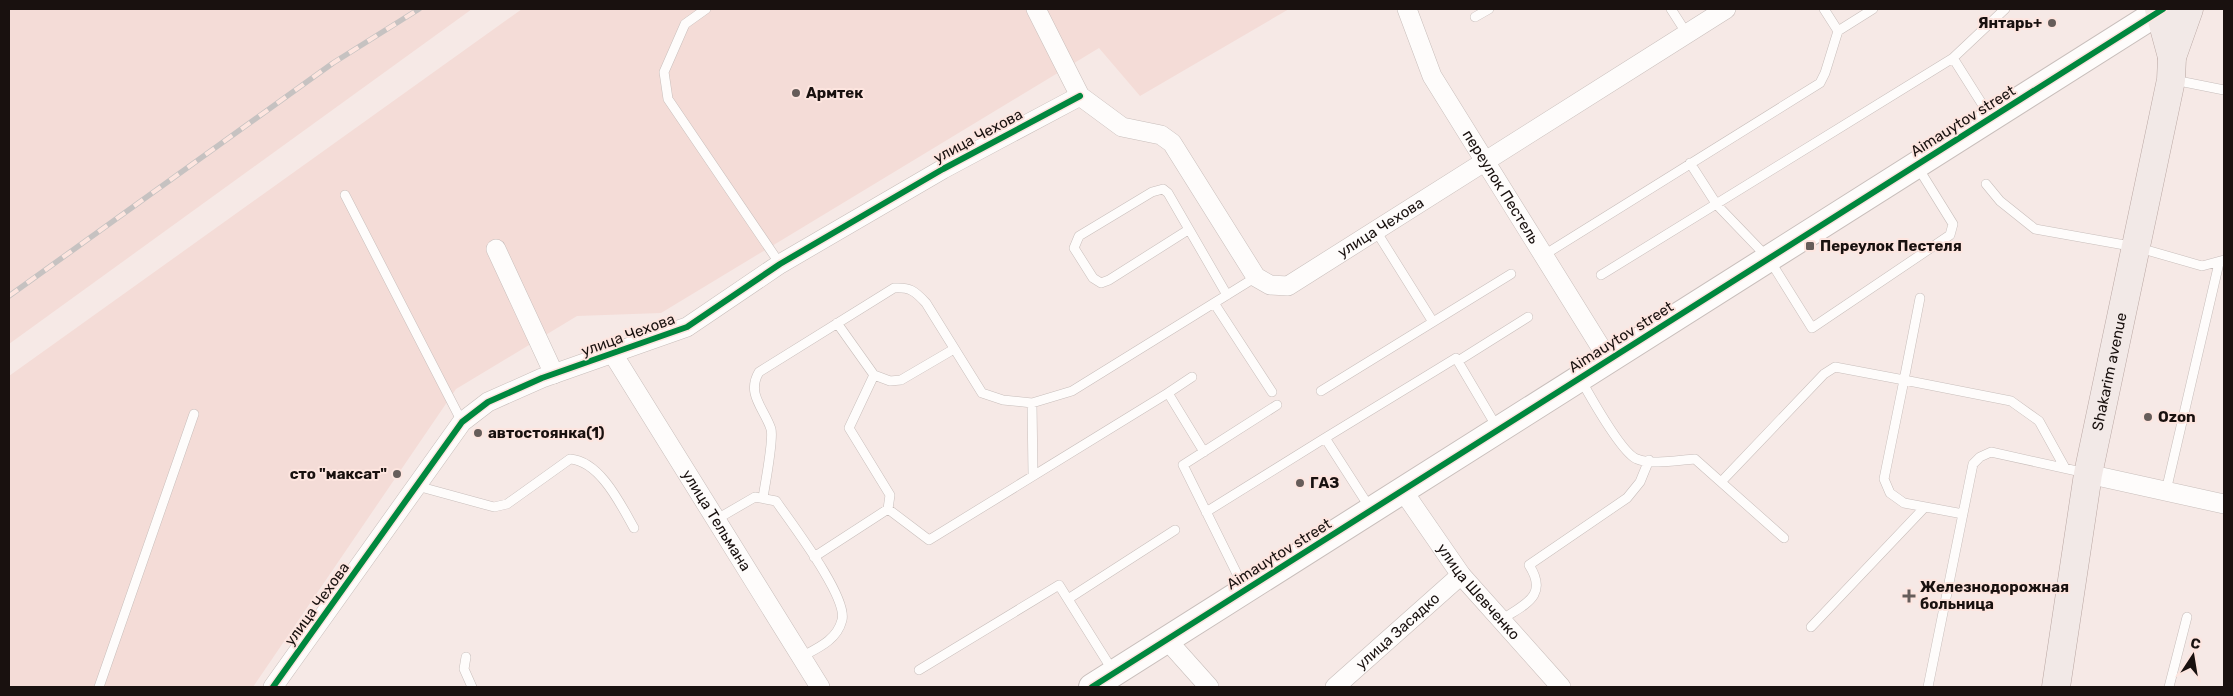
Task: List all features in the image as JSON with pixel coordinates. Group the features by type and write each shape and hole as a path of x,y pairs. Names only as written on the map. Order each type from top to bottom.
{"main road":[{"name":"Shakarim avenue","path":"2056,687 2076,471 2136,247 2171,68 2189,9"},
{"name":"Shakarim avenue","path":"2160,10 2171,68"}],"street":[{"path":"1036,9 1080,96 1122,127 1162,136 1172,144 1256,277"},
{"name":"переулок Пестель","path":"1408,9 1432,76 1608,359"},
{"name":"улица Чехова","path":"1256,277 1270,285 1288,286 1726,9"},
{"name":"Aimauytov street","path":"1092,687 2160,10"},
{"name":"улица Чехова","path":"273,687 462,422 488,402 554,374 687,327 780,264 943,169 1080,96"},
{"path":"496,249 554,374"},
{"name":"улица Тельмана","path":"613,354 820,687"},
{"path":"2076,471 2224,504"},
{"name":"улица Шевченко","path":"1403,491 1461,575 1561,687"},
{"name":"улица Засядко","path":"1335,687 1461,575"},
{"path":"1167,640 1210,687"}],"lane":[{"path":"706,9 685,24 664,72 668,99 780,264"},
{"path":"1475,17 1489,9"},
{"path":"1671,9 1686,34"},
{"path":"1824,9 1838,31"},
{"path":"1544,255 1820,83 1826,73 1838,31 1873,9"},
{"path":"1601,275 1953,58 2005,9"},
{"path":"1953,58 1991,118"},
{"path":"2171,68 2224,90"},
{"path":"1690,163 1717,205 1769,259 1812,328 1950,235 1953,224 1916,166"},
{"path":"1986,184 2000,200 2035,229 2136,247 2202,266 2222,262 2166,491"},
{"path":"1188,230 1110,280 1101,283 1092,278 1074,248 1079,236 1160,188 1168,193 1188,230 1228,295"},
{"path":"345,195 462,422"},
{"path":"1376,231 1433,322"},
{"path":"1321,392 1511,274"},
{"path":"763,498 772,430 754,395 754,380 759,372 894,288 903,287 914,290 926,303 982,393 1003,400 1032,403 1072,391 1256,277"},
{"path":"1920,298 1884,479 1890,493 1904,503 1963,514"},
{"path":"1214,303 1272,392"},
{"path":"1458,361 1528,317"},
{"path":"837,322 874,375 890,380 901,380 954,349"},
{"path":"1206,512 1456,358 1499,429"},
{"path":"1721,482 1824,374 1836,367 2011,401 2039,420 2076,471"},
{"path":"814,557 888,509 890,495 849,428 874,375"},
{"path":"888,509 930,540 1033,475 1168,394 1192,377"},
{"path":"1579,378 1625,450 1636,459 1695,459 1784,538"},
{"path":"1168,394 1204,452"},
{"path":"1032,403 1033,475"},
{"path":"1245,591 1183,465 1277,405"},
{"path":"99,687 194,414"},
{"path":"1325,438 1372,511"},
{"path":"1928,687 1973,464 1980,456 1991,452 2076,471"},
{"path":"417,486 494,507 507,504 570,459 580,460 601,477 617,497 634,528"},
{"path":"1501,620 1528,602 1539,586 1537,577 1529,565 1628,498 1640,482 1649,460"},
{"path":"717,519 747,500 763,498 776,501 834,589 844,613 838,629 828,642 801,657"},
{"path":"1812,627 1925,507"},
{"path":"1068,599 1175,530"},
{"path":"919,670 1059,584 1114,673"},
{"path":"2169,687 2186,617"},
{"path":"466,657 464,670 472,687"}],"shaded area":[{"path":"9,9 472,9 9,344"},
{"path":"522,9 1289,9 1140,96 1099,48 661,313 577,316 456,389 253,687 9,687 9,376"}],"railway":[{"path":"9,296 333,63 419,9"}],"cycle path":[{"path":"1092,687 2163,9"},
{"path":"273,687 462,422 488,402 542,378 687,327 780,264 943,169 1080,96"}],"place":[{"name":"Янтарь+","path":"2052,23"},
{"name":"Армтек","path":"796,93"},
{"name":"Переулок Пестеля","path":"1810,246"},
{"name":"Ozon","path":"2148,417"},
{"name":"автостоянка(1)","path":"478,433"},
{"name":"сто \"максат\"","path":"397,474"},
{"name":"ГАЗ","path":"1300,483"},
{"name":"Железнодорожная больница","path":"1909,596"}]}
